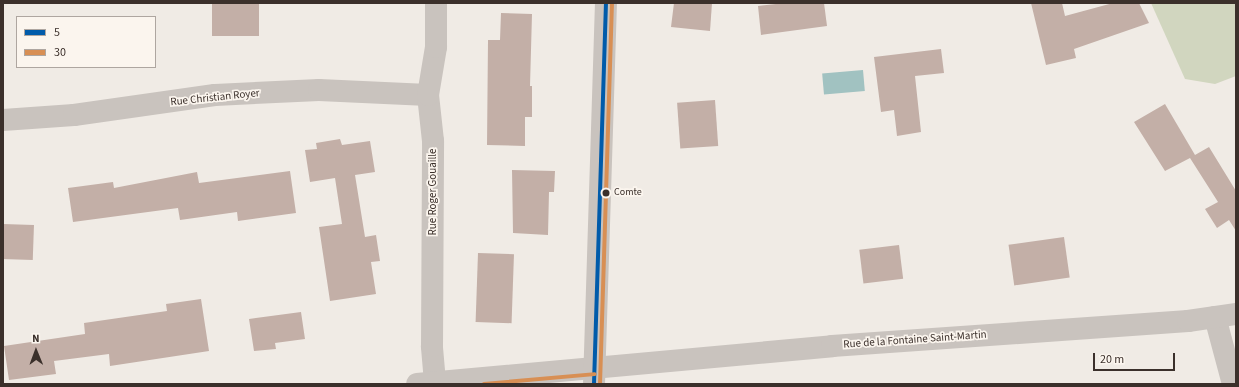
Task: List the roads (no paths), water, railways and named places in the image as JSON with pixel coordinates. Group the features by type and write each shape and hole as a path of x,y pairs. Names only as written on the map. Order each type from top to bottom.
{"street":[{"name":"Rue Roger Gouaille","path":"426,383 432,346 433,141 428,95 436,47 436,3"},
{"path":"594,376 606,3"},
{"name":"Rue Christian Royer","path":"3,120 74,115 223,95 319,90 428,95"},
{"path":"1226,315 1232,384"},
{"name":"Rue de la Fontaine Saint-Martin","path":"426,383 594,376 840,345 1226,315"}],"water":[{"path":"863,70 865,91 824,94 822,74"}],"place":[{"name":"Comte","path":"606,193"}]}
